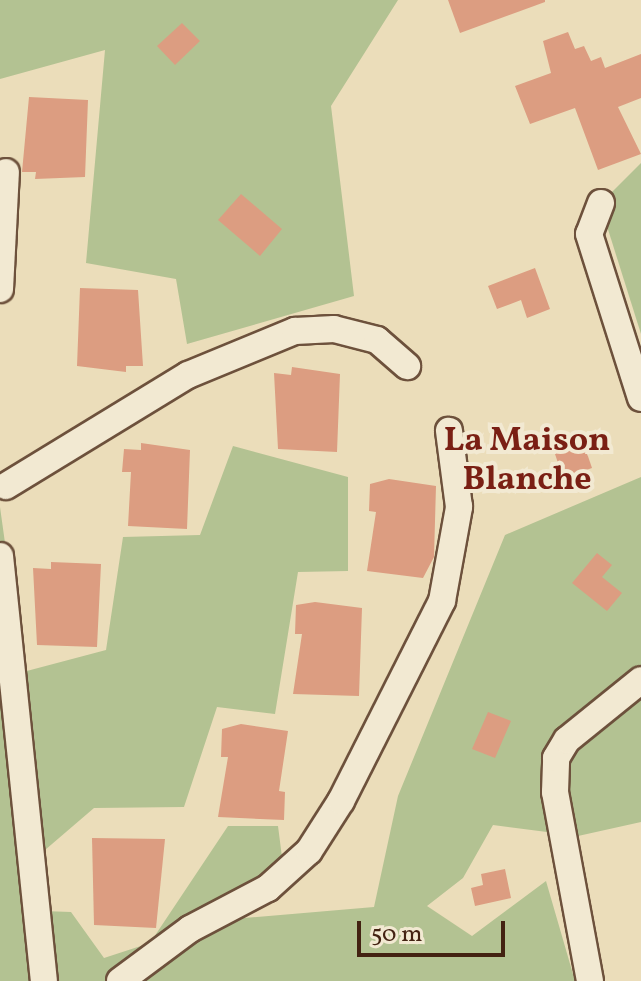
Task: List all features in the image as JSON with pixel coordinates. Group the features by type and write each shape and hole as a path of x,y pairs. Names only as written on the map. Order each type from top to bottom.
{"street":[{"path":"0,289 6,172"},
{"path":"601,203 589,234 641,398"},
{"path":"2,486 188,375 295,331 334,329 377,340 407,366"},
{"path":"120,981 190,929 268,888 309,851 341,801 442,601 459,507 449,431"},
{"path":"0,556 44,981"},
{"path":"590,981 555,792 556,758 567,740 641,680"}],"green space":[{"path":"0,0 398,0 331,106 354,296 187,344 176,279 86,263 105,50 0,79"},
{"path":"641,163 641,334 600,204"},
{"path":"233,446 348,477 348,571 298,572 275,714 217,707 184,807 94,808 38,856 31,981 0,981 0,507 23,672 106,650 123,537 200,535"},
{"path":"641,477 641,822 578,836 493,825 463,878 427,906 472,936 546,881 575,981 51,981 43,911 71,912 104,958 150,943 228,826 278,826 283,865 232,919 374,907 398,796 505,535"}],"building":[{"path":"448,0 545,0 545,2 460,33"},
{"path":"182,23 200,41 175,65 157,46"},
{"path":"568,32 575,49 584,46 591,61 601,57 605,68 641,54 641,98 618,107 641,154 598,170 575,108 530,124 515,86 551,73 543,41"},
{"path":"29,97 88,100 85,177 35,179 36,172 22,172"},
{"path":"241,194 282,229 260,256 218,220"},
{"path":"535,268 550,309 527,318 521,300 497,309 488,286"},
{"path":"80,288 138,290 143,366 126,366 126,372 77,366"},
{"path":"292,367 340,374 337,452 278,449 274,373 291,375"},
{"path":"579,430 592,468 563,478 550,439"},
{"path":"141,443 190,450 187,529 128,526 131,472 122,472 124,449 141,450"},
{"path":"389,479 436,486 434,557 423,578 367,571 376,512 369,511 370,484"},
{"path":"597,553 612,565 602,577 622,593 607,611 572,583"},
{"path":"51,562 101,564 97,647 37,645 33,568 51,569"},
{"path":"315,602 362,608 359,696 293,694 302,634 295,634 296,605"},
{"path":"488,712 511,721 495,758 472,749"},
{"path":"241,724 288,731 279,791 285,792 284,820 218,817 228,757 221,757 222,729"},
{"path":"92,838 165,839 156,928 94,925"},
{"path":"505,869 511,898 475,906 471,888 483,885 481,874"}],"district":[{"name":"La Maison Blanche","path":"527,460"}]}
